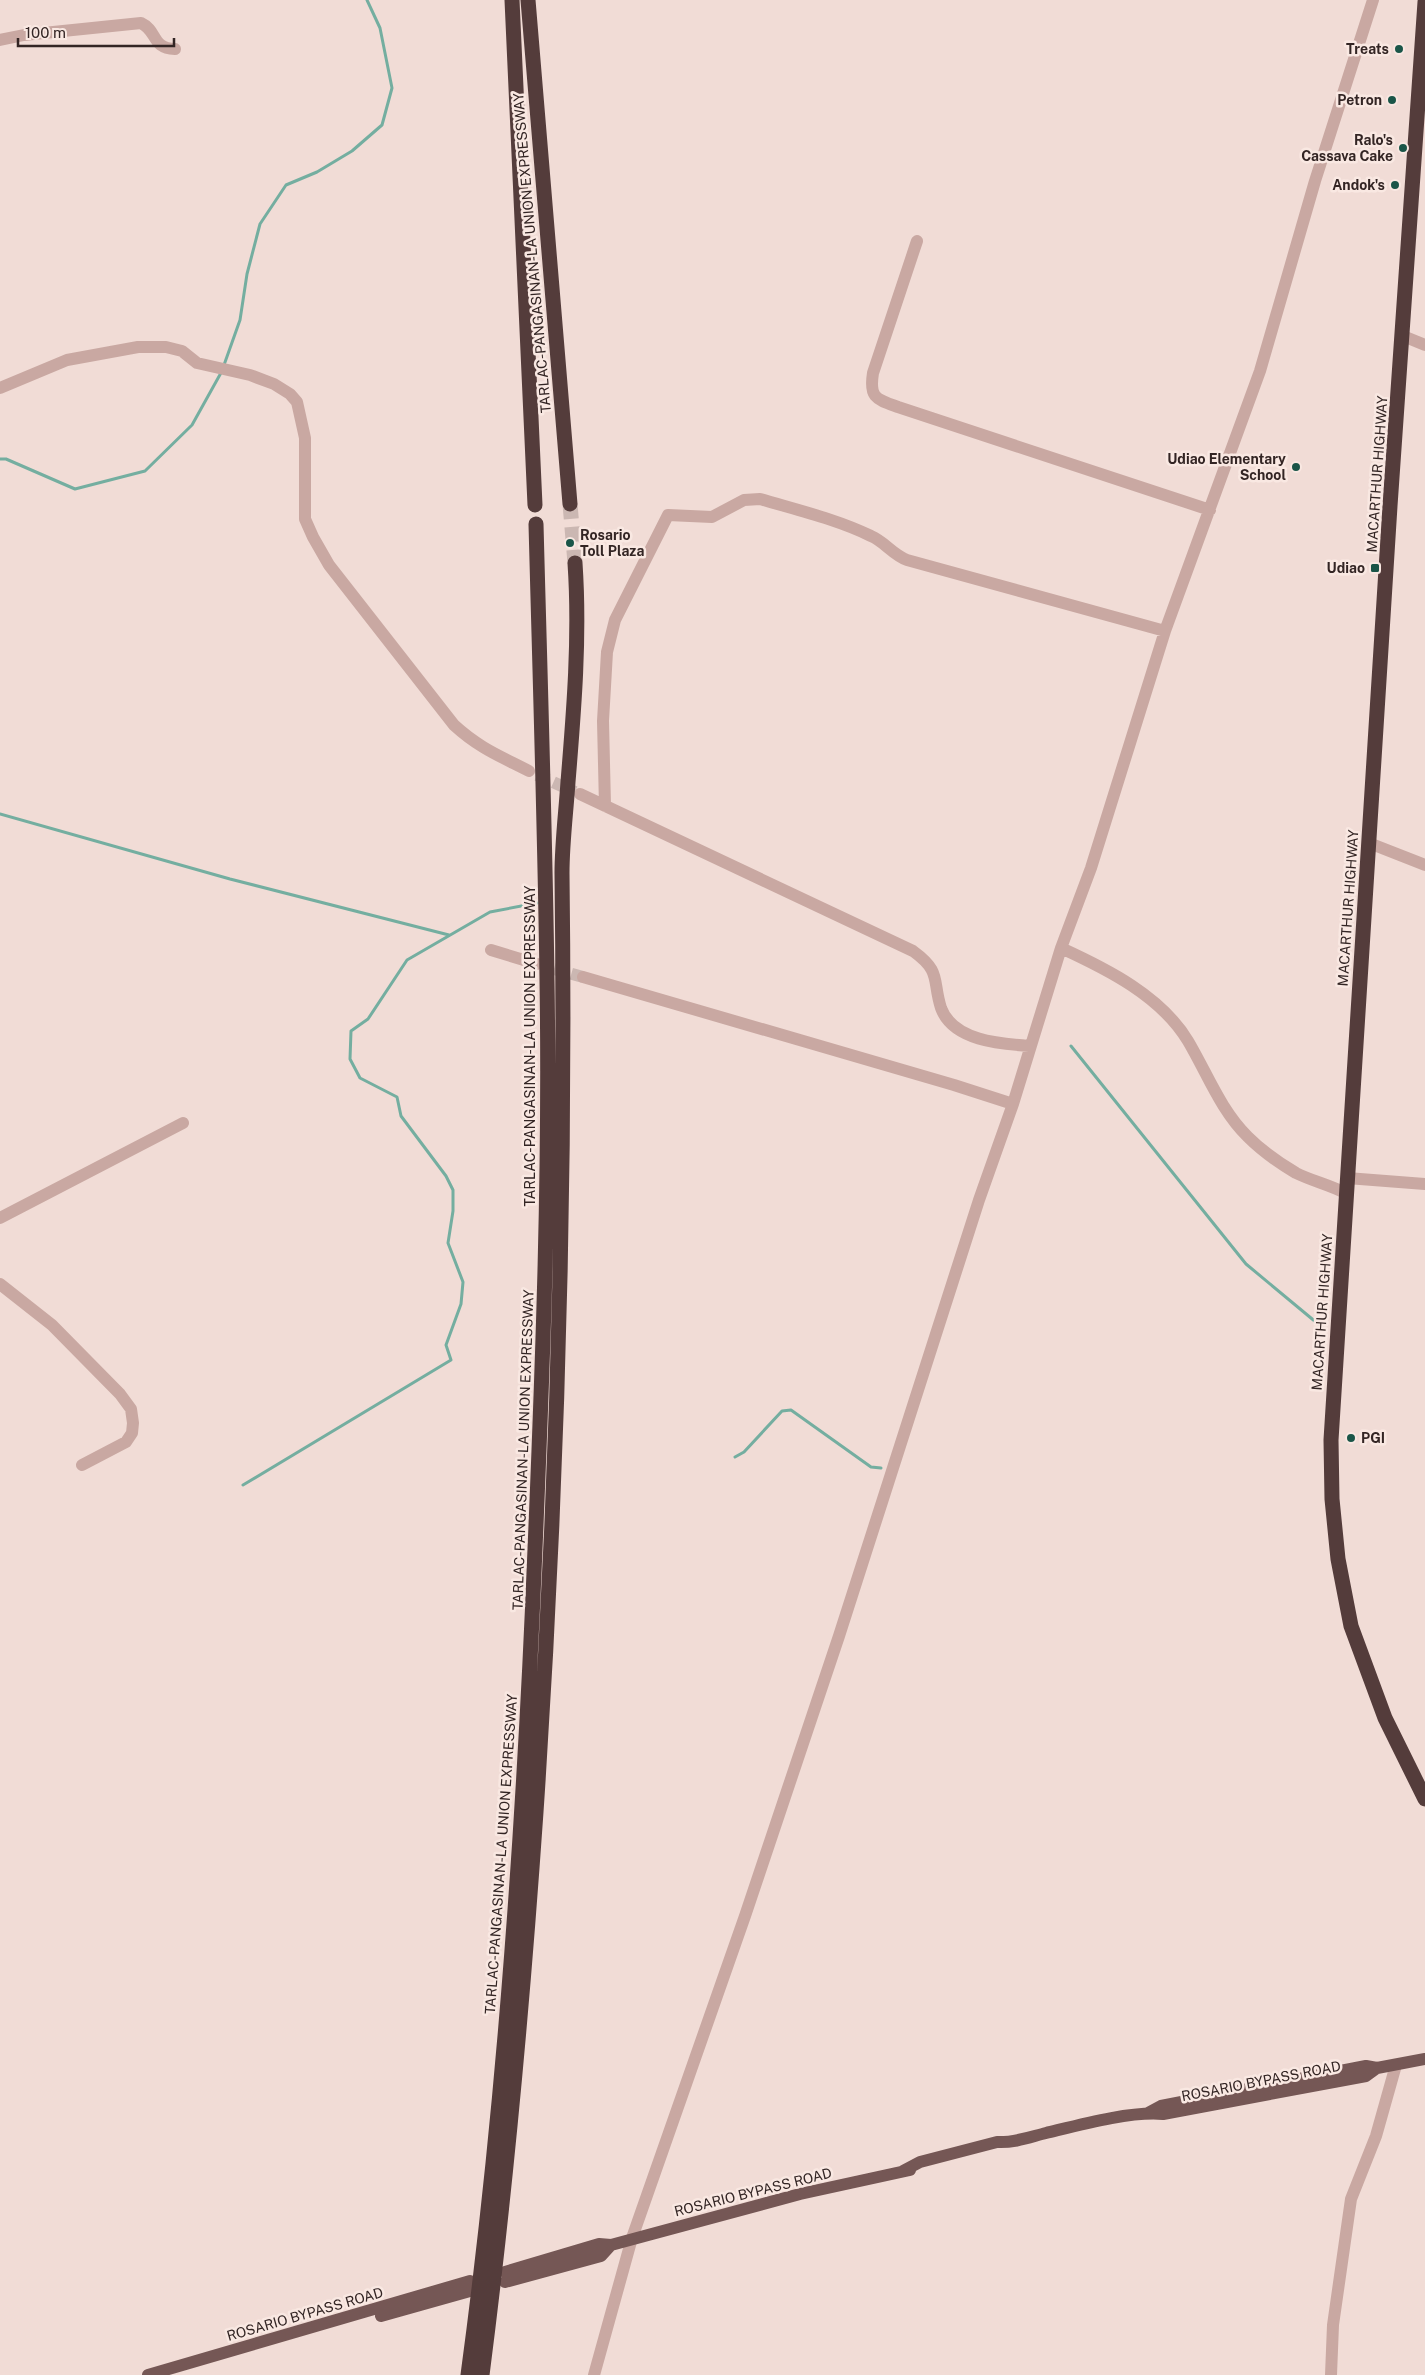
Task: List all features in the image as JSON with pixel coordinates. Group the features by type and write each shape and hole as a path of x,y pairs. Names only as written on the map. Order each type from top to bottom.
{"highway":[{"name":"TARLAC-PANGASINAN-LA UNION EXPRESSWAY","path":"512,0 535,505"},
{"name":"TARLAC-PANGASINAN-LA UNION EXPRESSWAY","path":"528,0 570,504"},
{"name":"MACARTHUR HIGHWAY","path":"1425,2 1346,1185 1331,1440 1332,1499 1338,1559 1351,1626 1385,1718 1425,1800"},
{"name":"TARLAC-PANGASINAN-LA UNION EXPRESSWAY","path":"468,2375 482,2264 511,1957 529,1697 546,1290 548,983 545,810 536,524"},
{"path":"482,2375 497,2263 525,1961 544,1695 559,1353 563,959 562,864 578,606 575,563"}],"main road":[{"name":"ROSARIO BYPASS ROAD","path":"505,2277 599,2244 611,2245 800,2194 903,2171 920,2162 997,2142 1008,2143 1060,2130 1147,2113 1161,2106 1356,2067 1377,2068 1425,2059"},
{"name":"ROSARIO BYPASS ROAD","path":"148,2375 470,2286 177,2375"}],"street":[{"path":"594,2375 632,2238 745,1916 839,1636 979,1200 1014,1104 1061,948 1091,868 1165,631 1260,371 1315,181 1374,0"},
{"path":"0,40 24,35 140,23 150,30 158,44 165,48 175,49"},
{"path":"917,241 872,373 870,389 874,396 898,407 1210,510"},
{"path":"1403,336 1425,345"},
{"path":"0,388 67,360 138,347 166,347 182,351 197,363 250,375 274,384 296,402 306,441 304,519 330,565 454,725 472,742 530,771"},
{"path":"605,806 603,722 607,652 610,638 619,612 668,515 712,517 744,500 760,499 856,529 873,537 892,553 906,560 1165,631"},
{"path":"580,794 913,952 924,959 933,970 942,1008 952,1023 977,1038 990,1042 1030,1046"},
{"path":"1369,843 1425,864"},
{"path":"1061,948 1096,964 1124,982 1142,994 1172,1020 1187,1039 1227,1113 1254,1143 1298,1174 1346,1185 1425,1184"},
{"path":"491,950 537,964"},
{"path":"583,977 1014,1104"},
{"path":"0,1218 183,1123"},
{"path":"0,1284 52,1325 120,1394 131,1409 132,1433 126,1442 82,1465"},
{"path":"1331,2375 1333,2325 1351,2199 1376,2136 1396,2065"}],"waterway":[{"path":"224,365 240,320 247,274 260,224 286,185 317,172 352,151 382,125 392,88 380,28 367,0"},
{"path":"0,459 6,459 75,489 145,471 192,425 222,371"},
{"path":"0,814 230,879 449,935"},
{"path":"243,1485 451,1360 446,1345 461,1304 463,1282 448,1243 453,1211 453,1190 446,1176 401,1116 397,1097 360,1078 350,1059 351,1031 368,1019 407,960 490,912 537,903"},
{"path":"1071,1046 1246,1264 1323,1328"},
{"path":"735,1457 744,1452 782,1411 791,1410 871,1467 881,1468"}],"tunnel":[{"path":"570,504 575,563"},
{"path":"537,775 575,792"},
{"path":"554,969 583,977"}],"place":[{"name":"Treats","path":"1399,49"},
{"name":"Petron","path":"1392,100"},
{"name":"Ralo's Cassava Cake","path":"1403,148"},
{"name":"Andok's","path":"1395,185"},
{"name":"Udiao Elementary School","path":"1296,467"},
{"name":"Rosario Toll Plaza","path":"570,543"},
{"name":"Udiao","path":"1375,568"},
{"name":"PGI","path":"1351,1438"}]}
